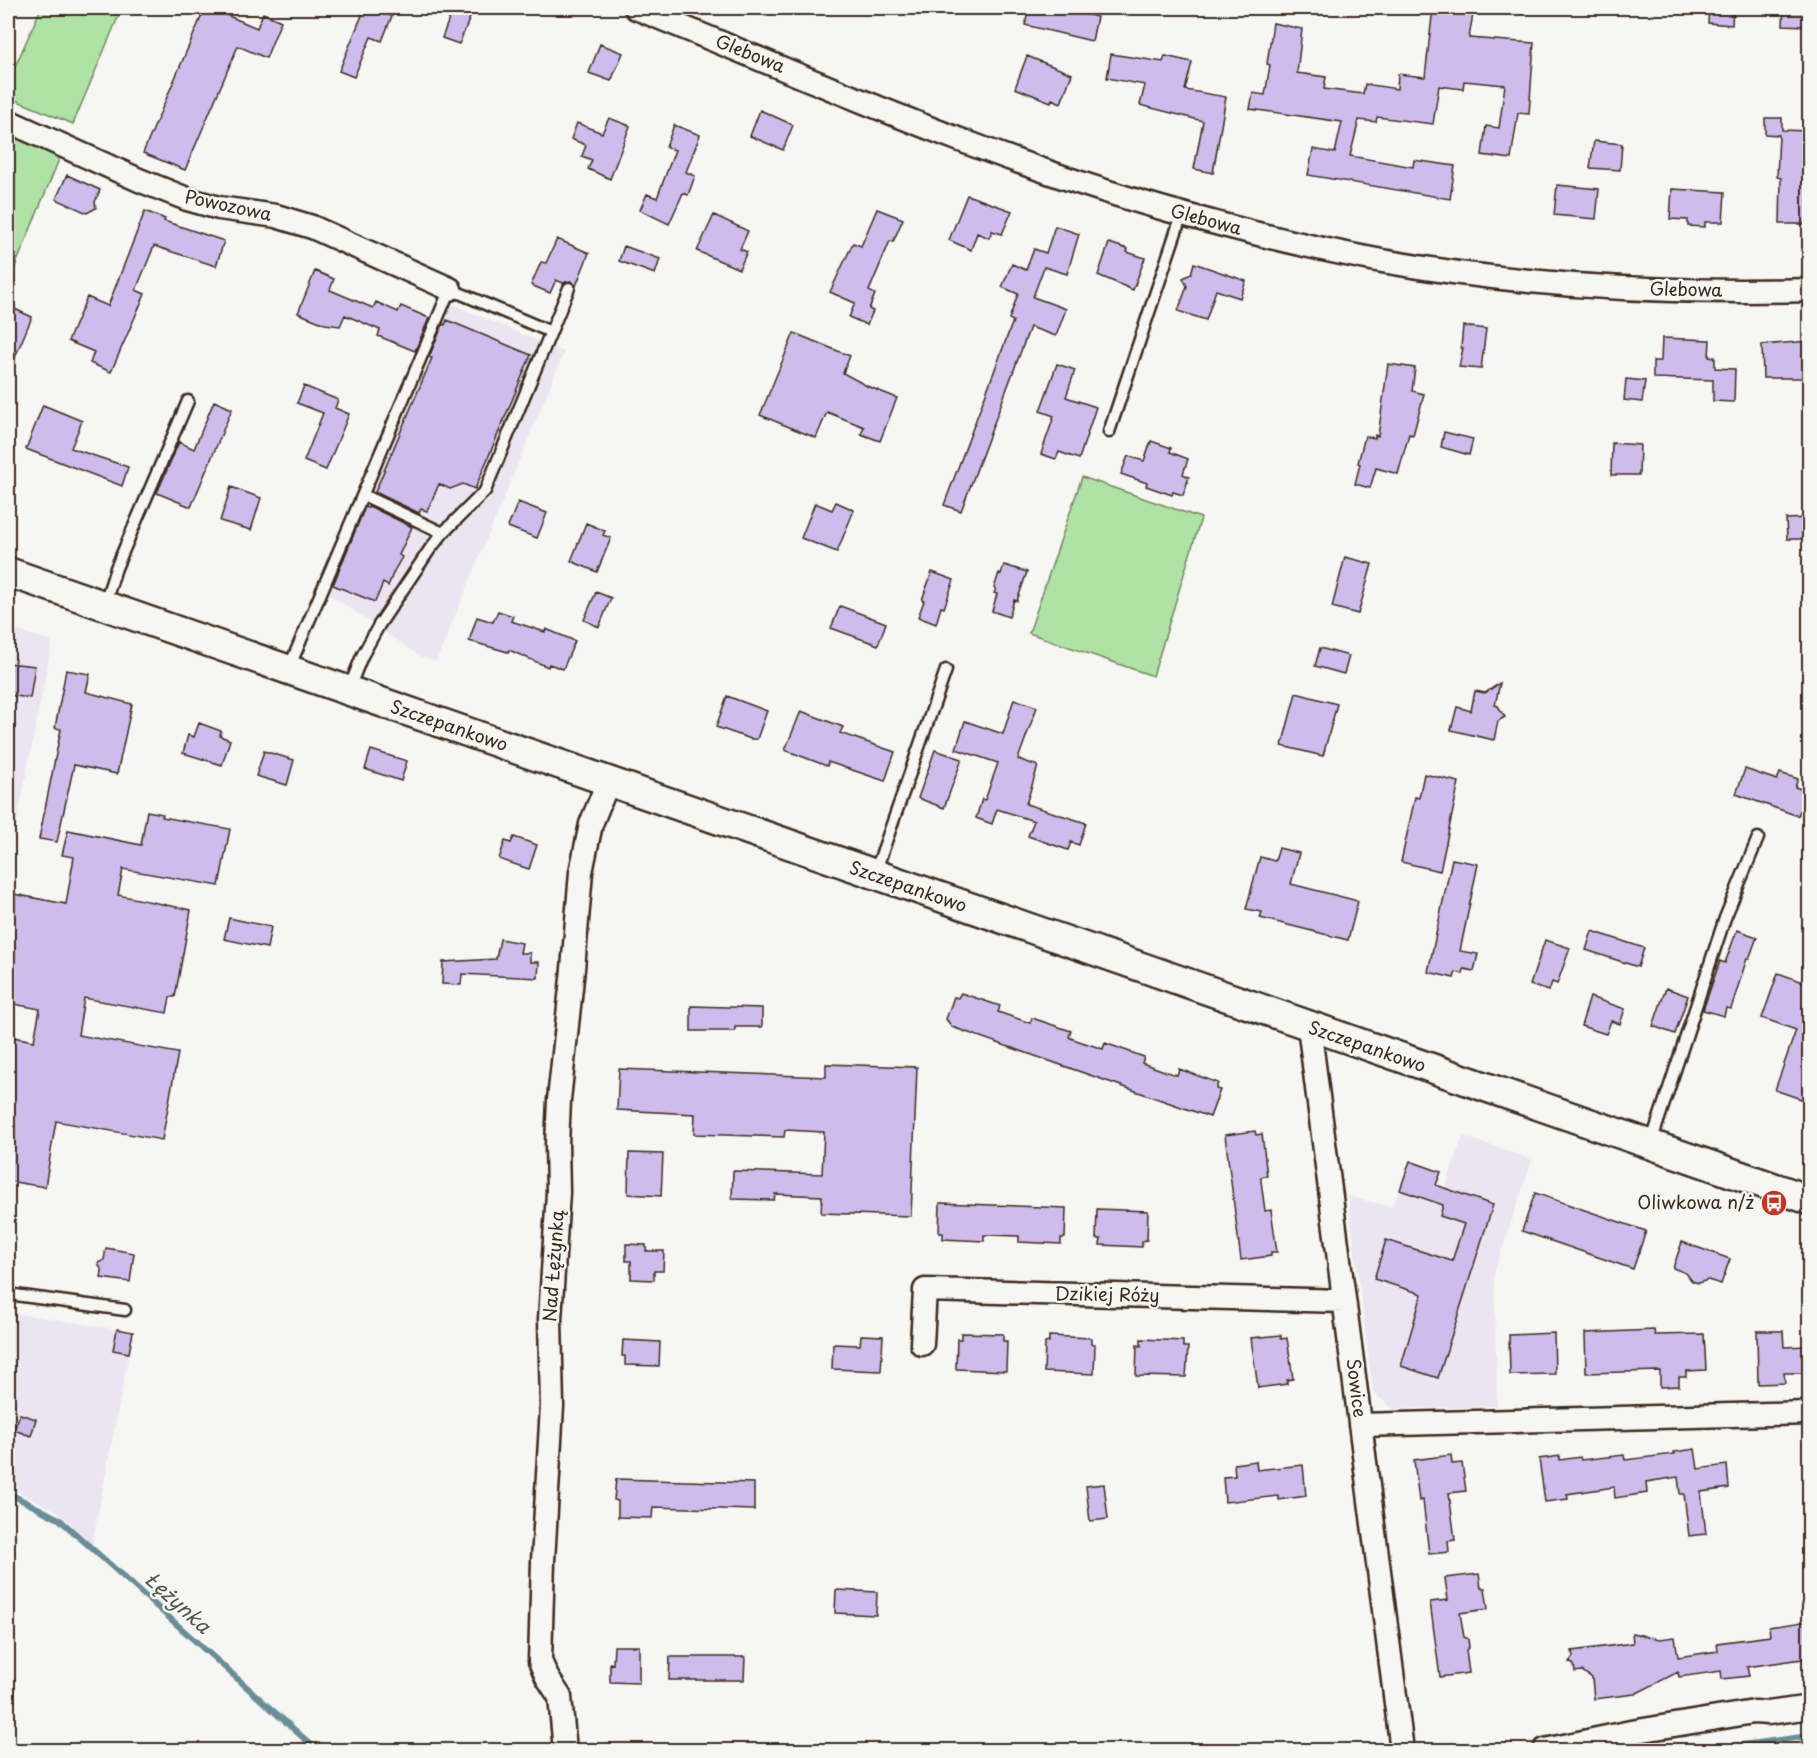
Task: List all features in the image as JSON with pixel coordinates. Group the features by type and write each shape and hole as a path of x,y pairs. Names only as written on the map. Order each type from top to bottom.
{"street":[{"name":"Glebowa","path":"636,8 976,145 1103,190 1182,214 1326,250 1475,275 1592,286 1658,290 1809,290"},
{"name":"Powozowa","path":"8,121 187,199 219,208 276,216 312,227 450,289"},
{"name":"Szczepankowo","path":"8,572 1809,1200"},
{"name":"Nad Łężynką","path":"565,1750 560,1697 540,1661 543,1561 552,1416 550,1319 558,1192 557,1144 559,1100 581,872 591,824 608,782"},
{"name":"Sowice","path":"1309,1026 1402,1750"},
{"name":"Dzikiej Róży","path":"922,1344 925,1290 1344,1301"},
{"path":"1360,1425 1809,1413"},
{"path":"1545,1750 1631,1732 1754,1712 1768,1713 1809,1707"}],"lane":[{"path":"1109,432 1182,214"},
{"path":"348,691 362,656 430,549 485,491 569,288"},
{"path":"288,670 450,289 551,332"},
{"path":"104,606 116,568 188,401"},
{"path":"363,495 443,533"},
{"path":"874,875 946,670"},
{"path":"1650,1145 1725,918 1758,838"},
{"path":"8,1294 125,1310"}],"shaded area":[{"path":"437,298 564,352 436,662 421,657 319,587"},
{"path":"8,627 52,642 8,868"},
{"path":"1463,1136 1532,1160 1494,1273 1497,1406 1393,1409 1373,1392 1348,1196 1391,1207 1400,1190 1440,1204"},
{"path":"8,1312 133,1332 92,1544 57,1511 8,1487"}],"green space":[{"path":"41,8 102,8 119,15 73,124 8,97 8,83"},
{"path":"8,129 62,152 8,284"},
{"path":"1082,477 1201,518 1153,676 1029,633"}],"building":[{"path":"205,8 227,8 224,14 257,28 263,13 281,21 266,58 238,46 185,170 143,153"},
{"path":"365,8 392,16 382,41 371,37 354,77 339,71"},
{"path":"453,8 474,8 459,44 442,38"},
{"path":"1029,8 1087,8 1085,14 1097,17 1092,41 1025,25"},
{"path":"1433,8 1474,8 1469,38 1534,43 1529,114 1518,113 1511,159 1482,155 1486,126 1499,128 1505,85 1464,81 1463,89 1439,86 1433,124 1377,117 1376,122 1359,120 1350,156 1413,167 1414,160 1455,166 1450,199 1308,175 1313,149 1335,153 1342,122 1250,109 1253,93 1265,95 1273,23 1302,29 1297,73 1326,77 1324,89 1363,94 1365,84 1397,89 1398,74 1425,77"},
{"path":"1709,8 1733,8 1732,25 1708,23"},
{"path":"1784,8 1806,8 1805,26 1783,25"},
{"path":"600,44 623,53 611,81 589,73"},
{"path":"1111,54 1163,62 1165,56 1192,62 1185,90 1226,97 1213,173 1194,169 1203,121 1140,105 1145,85 1107,78"},
{"path":"1027,56 1072,74 1061,103 1052,99 1051,102 1015,88"},
{"path":"760,110 793,125 783,150 750,136"},
{"path":"609,118 630,126 610,179 588,169 592,160 582,156 586,145 571,139 577,123 602,133"},
{"path":"1765,118 1782,118 1782,130 1809,131 1808,224 1780,224 1781,178 1777,177 1779,135 1765,134"},
{"path":"674,125 700,135 686,172 695,176 688,195 683,193 669,224 640,210 647,194 657,198 675,150 666,147"},
{"path":"1594,141 1622,144 1620,170 1590,168"},
{"path":"67,175 100,190 95,202 96,208 87,213 56,199"},
{"path":"1557,185 1599,189 1596,219 1554,215"},
{"path":"1672,189 1725,192 1723,222 1705,222 1705,227 1688,226 1688,220 1670,219"},
{"path":"967,195 1012,211 1002,234 992,231 989,238 977,233 971,250 949,240"},
{"path":"877,209 903,219 893,242 890,241 869,291 875,294 869,309 873,311 867,325 849,317 855,303 830,292 853,243 861,246"},
{"path":"145,211 165,219 164,221 224,241 216,266 154,246 136,290 145,294 111,372 90,363 94,352 68,341 87,297 108,306"},
{"path":"714,215 748,231 740,249 747,252 739,269 697,251"},
{"path":"1055,226 1079,234 1067,274 1044,267 1033,297 1066,309 1056,336 1030,327 961,511 944,505 1013,321 1009,319 1018,294 1002,287 1012,264 1026,270 1034,249 1046,253"},
{"path":"557,239 589,253 576,286 571,281 563,283 556,280 550,293 531,285 541,262 546,263"},
{"path":"1109,243 1145,258 1133,290 1098,275"},
{"path":"624,246 660,259 655,274 619,261"},
{"path":"1194,263 1246,281 1240,298 1216,290 1206,320 1178,311 1187,286 1183,278 1191,274"},
{"path":"315,271 334,279 330,290 373,308 376,302 398,312 401,306 429,318 415,351 378,336 380,330 345,315 340,326 325,324 298,313"},
{"path":"8,306 32,317 8,374"},
{"path":"447,320 531,355 475,489 463,484 450,489 439,484 427,511 421,509 419,513 375,492 432,358 429,357 443,324 445,325"},
{"path":"1463,326 1486,329 1481,369 1459,367 1463,348 1461,348"},
{"path":"794,333 850,356 843,373 897,398 880,441 861,434 864,427 827,412 816,438 760,415"},
{"path":"1662,338 1710,340 1709,357 1715,357 1715,368 1735,369 1734,402 1713,401 1713,380 1653,378 1653,361 1661,361"},
{"path":"1809,341 1809,378 1763,378 1762,345"},
{"path":"1057,364 1075,370 1066,397 1096,407 1079,459 1059,452 1056,459 1041,454 1054,416 1040,411"},
{"path":"1388,364 1415,368 1412,391 1424,394 1413,435 1409,434 1398,474 1376,468 1370,488 1355,484 1360,464 1358,463 1365,436 1375,438 1375,435 1378,436"},
{"path":"1626,379 1645,381 1642,402 1624,400"},
{"path":"304,386 338,400 335,408 349,414 326,470 304,461 323,413 297,403"},
{"path":"214,401 232,409 191,507 157,493 179,442 194,449"},
{"path":"43,405 82,421 71,448 128,467 122,486 26,449"},
{"path":"1444,432 1473,439 1469,455 1441,447"},
{"path":"1151,441 1171,448 1170,452 1188,459 1183,474 1189,477 1183,495 1173,492 1172,495 1121,474 1128,456 1144,461"},
{"path":"1612,443 1640,445 1639,475 1611,475"},
{"path":"231,487 261,498 251,530 220,521"},
{"path":"518,502 547,513 537,538 508,527"},
{"path":"836,502 854,510 837,552 801,538 815,503 832,510"},
{"path":"369,506 412,527 399,555 402,557 388,586 383,583 375,602 333,585 365,507"},
{"path":"1809,518 1809,539 1787,539 1786,519"},
{"path":"586,523 605,531 603,535 611,538 597,572 571,561"},
{"path":"1345,557 1372,564 1358,614 1332,607"},
{"path":"1004,565 1027,572 1009,617 992,611 997,594 994,593 996,589 994,588"},
{"path":"932,572 954,580 944,608 941,607 936,624 918,617"},
{"path":"596,592 611,598 599,627 584,620"},
{"path":"840,606 886,623 878,645 831,628"},
{"path":"498,611 513,616 511,621 545,632 546,629 575,641 563,669 549,664 548,667 509,650 508,652 469,641 477,617 493,622"},
{"path":"1320,648 1349,656 1344,674 1315,666"},
{"path":"8,663 35,666 30,698 8,695"},
{"path":"66,670 90,674 86,692 132,704 117,774 74,765 57,842 39,839 61,729 55,728"},
{"path":"1500,683 1495,705 1505,717 1498,721 1494,740 1451,730 1457,707 1471,711 1475,691 1485,693"},
{"path":"1296,693 1337,704 1323,756 1282,746"},
{"path":"727,696 767,711 757,739 716,727"},
{"path":"1014,699 1037,707 1018,759 1038,766 1026,804 1086,823 1079,845 1071,842 1068,850 1028,836 1034,821 997,809 992,824 976,818 998,763 956,749 965,721 1003,734"},
{"path":"801,711 843,727 840,733 895,752 885,781 828,762 827,766 785,750"},
{"path":"199,723 221,731 220,736 230,740 222,765 183,753 188,735 194,737"},
{"path":"371,750 407,761 401,781 365,769"},
{"path":"935,750 962,759 944,808 918,798"},
{"path":"264,751 294,760 287,785 256,776"},
{"path":"1745,769 1777,780 1780,773 1798,779 1795,787 1807,791 1798,816 1736,794"},
{"path":"1424,774 1459,782 1440,871 1401,862 1415,797 1419,798"},
{"path":"147,811 163,814 162,817 230,829 219,886 123,869 118,895 191,910 175,997 170,997 167,1013 84,998 78,1035 178,1053 162,1140 56,1121 45,1187 8,1181 8,1036 34,1041 40,1009 8,1003 8,893 66,904 74,857 62,855 68,830 141,845"},
{"path":"514,837 537,845 529,869 499,859 505,841 511,843"},
{"path":"1279,848 1299,853 1291,884 1358,901 1348,940 1260,918 1262,912 1246,909 1260,857 1275,861"},
{"path":"1452,859 1478,864 1460,951 1478,954 1474,971 1464,969 1463,974 1456,972 1454,978 1428,972"},
{"path":"229,918 271,927 267,948 224,939"},
{"path":"1737,930 1757,937 1749,959 1747,958 1731,1009 1726,1008 1724,1016 1703,1010 1720,961 1725,963"},
{"path":"1592,931 1644,948 1638,967 1586,950"},
{"path":"500,939 522,943 520,953 530,953 530,962 539,962 538,978 462,974 461,985 442,984 443,962 496,959"},
{"path":"1545,940 1570,948 1557,984 1552,982 1549,991 1530,985"},
{"path":"1778,973 1809,984 1809,1085 1804,1100 1775,1090 1796,1030 1762,1018"},
{"path":"1666,988 1688,996 1675,1034 1653,1026"},
{"path":"961,993 1000,1006 998,1012 1030,1023 1032,1018 1071,1031 1069,1037 1073,1039 1103,1049 1105,1043 1144,1057 1142,1063 1173,1074 1177,1075 1179,1069 1218,1083 1216,1089 1220,1090 1210,1117 952,1027 946,1019 954,997 958,998"},
{"path":"1590,997 1625,1009 1620,1024 1611,1021 1606,1034 1581,1026"},
{"path":"691,1006 762,1008 762,1027 735,1027 735,1031 691,1031"},
{"path":"826,1064 917,1067 911,1216 821,1213 822,1196 775,1194 774,1200 732,1199 733,1171 822,1174 824,1132 785,1130 784,1137 694,1134 695,1114 617,1110 619,1069 826,1077"},
{"path":"1255,1131 1256,1135 1262,1134 1267,1176 1261,1177 1261,1181 1265,1211 1271,1210 1277,1252 1271,1252 1271,1256 1241,1260 1225,1135"},
{"path":"629,1153 663,1154 661,1196 628,1194"},
{"path":"1410,1161 1441,1172 1436,1185 1493,1205 1438,1378 1401,1366 1422,1294 1374,1279 1386,1240 1452,1261 1464,1224 1440,1216 1443,1205 1400,1190"},
{"path":"1535,1193 1646,1231 1633,1269 1522,1231"},
{"path":"940,1203 1066,1208 1065,1238 1061,1238 1061,1244 1019,1242 1019,1236 984,1235 984,1241 943,1239 943,1233 939,1233"},
{"path":"1097,1209 1148,1211 1147,1240 1142,1241 1142,1247 1100,1245 1101,1239 1096,1239"},
{"path":"1682,1242 1730,1259 1721,1284 1708,1280 1698,1283 1692,1281 1686,1273 1673,1268"},
{"path":"626,1244 646,1245 646,1251 664,1251 663,1271 654,1271 654,1280 631,1279 631,1261 626,1261"},
{"path":"106,1248 134,1253 130,1282 101,1278 102,1271 98,1263 104,1260"},
{"path":"117,1329 133,1332 129,1353 113,1350"},
{"path":"1654,1330 1655,1335 1704,1334 1706,1370 1686,1371 1686,1377 1679,1377 1679,1386 1660,1387 1660,1371 1586,1373 1585,1333"},
{"path":"1757,1331 1783,1331 1784,1347 1807,1346 1808,1373 1784,1373 1785,1383 1758,1384"},
{"path":"961,1333 1003,1334 1003,1341 1007,1341 1006,1371 956,1369 957,1339 961,1339"},
{"path":"1554,1333 1555,1374 1510,1375 1509,1335"},
{"path":"861,1335 883,1336 881,1371 832,1369 833,1344 860,1345"},
{"path":"1281,1335 1281,1339 1287,1338 1293,1379 1287,1380 1287,1384 1258,1388 1251,1338"},
{"path":"1049,1336 1091,1338 1091,1344 1095,1344 1094,1374 1044,1372 1045,1343 1049,1342"},
{"path":"1141,1339 1183,1341 1183,1347 1188,1347 1186,1377 1136,1376 1137,1345 1141,1346"},
{"path":"623,1340 660,1342 659,1366 625,1365 625,1356 622,1356"},
{"path":"20,1414 36,1419 31,1436 14,1430"},
{"path":"1695,1449 1698,1469 1727,1465 1729,1488 1701,1492 1706,1534 1689,1536 1684,1494 1680,1494 1678,1477 1646,1482 1647,1493 1615,1498 1614,1487 1567,1494 1568,1499 1545,1502 1539,1459 1560,1456 1560,1460 1580,1457 1581,1460 1624,1455 1625,1460 1675,1454 1674,1452"},
{"path":"1451,1455 1452,1464 1462,1463 1466,1491 1449,1493 1455,1540 1448,1541 1449,1552 1429,1554 1423,1500 1419,1501 1414,1460"},
{"path":"1256,1461 1257,1470 1303,1465 1306,1496 1279,1500 1278,1496 1225,1502 1223,1477 1235,1476 1234,1464"},
{"path":"616,1479 754,1483 754,1510 653,1507 652,1518 618,1517 618,1501 614,1500"},
{"path":"1104,1484 1108,1519 1090,1521 1086,1486"},
{"path":"1479,1574 1481,1588 1485,1588 1488,1609 1460,1613 1464,1637 1468,1639 1469,1647 1466,1650 1469,1673 1440,1677 1430,1602 1448,1600 1445,1578"},
{"path":"836,1590 877,1592 876,1615 835,1613"},
{"path":"1809,1621 1809,1658 1747,1667 1749,1676 1722,1679 1721,1671 1679,1677 1678,1672 1635,1694 1594,1699 1592,1678 1582,1671 1575,1672 1574,1665 1569,1662 1573,1657 1572,1651 1633,1643 1632,1633 1660,1639 1675,1637 1678,1657 1718,1651 1717,1643 1770,1636 1769,1627"},
{"path":"614,1646 639,1646 639,1683 610,1682 610,1663 613,1664"},
{"path":"670,1657 745,1657 744,1680 669,1680"}],"waterway":[{"name":"Łężynka","path":"8,1493 59,1519 317,1750"},
{"name":"Łężynka","path":"1704,1750 1810,1736"}],"place":[{"name":"Oliwkowa n/ż","path":"1774,1203"}]}
